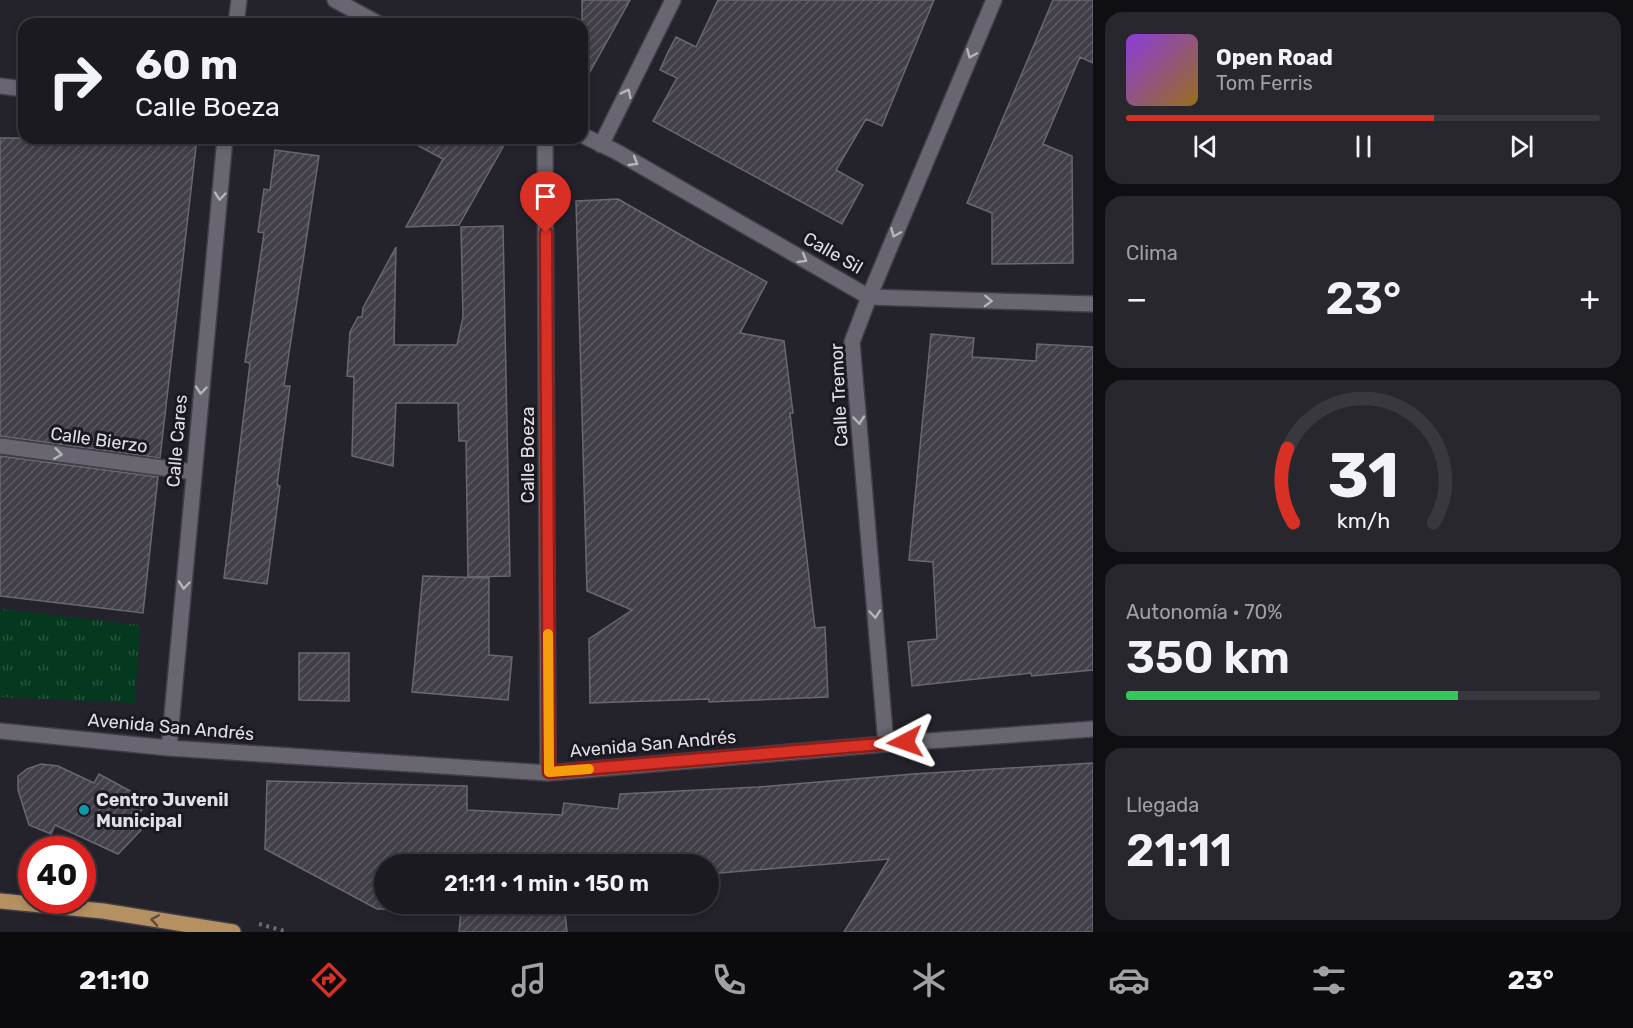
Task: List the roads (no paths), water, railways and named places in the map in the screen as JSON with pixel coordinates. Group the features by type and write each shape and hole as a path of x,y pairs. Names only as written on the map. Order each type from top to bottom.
{"main road":[{"path":"0,901 103,911 233,932"}],"street":[{"path":"237,18 239,0"},
{"path":"335,0 368,18"},
{"path":"601,145 673,0"},
{"name":"Calle Tremor","path":"886,744 852,342 994,0"},
{"path":"0,86 18,88"},
{"name":"Calle Sil","path":"588,138 617,152 869,297 1093,304"},
{"name":"Calle Cares","path":"170,747 193,472 224,144"},
{"name":"Calle Boeza","path":"545,144 549,772"},
{"name":"Calle Bierzo","path":"0,446 193,472"},
{"name":"Avenida San Andrés","path":"0,731 170,747 549,772 1093,729"}],"place":[{"name":"Centro Juvenil Municipal","path":"84,810"}]}
